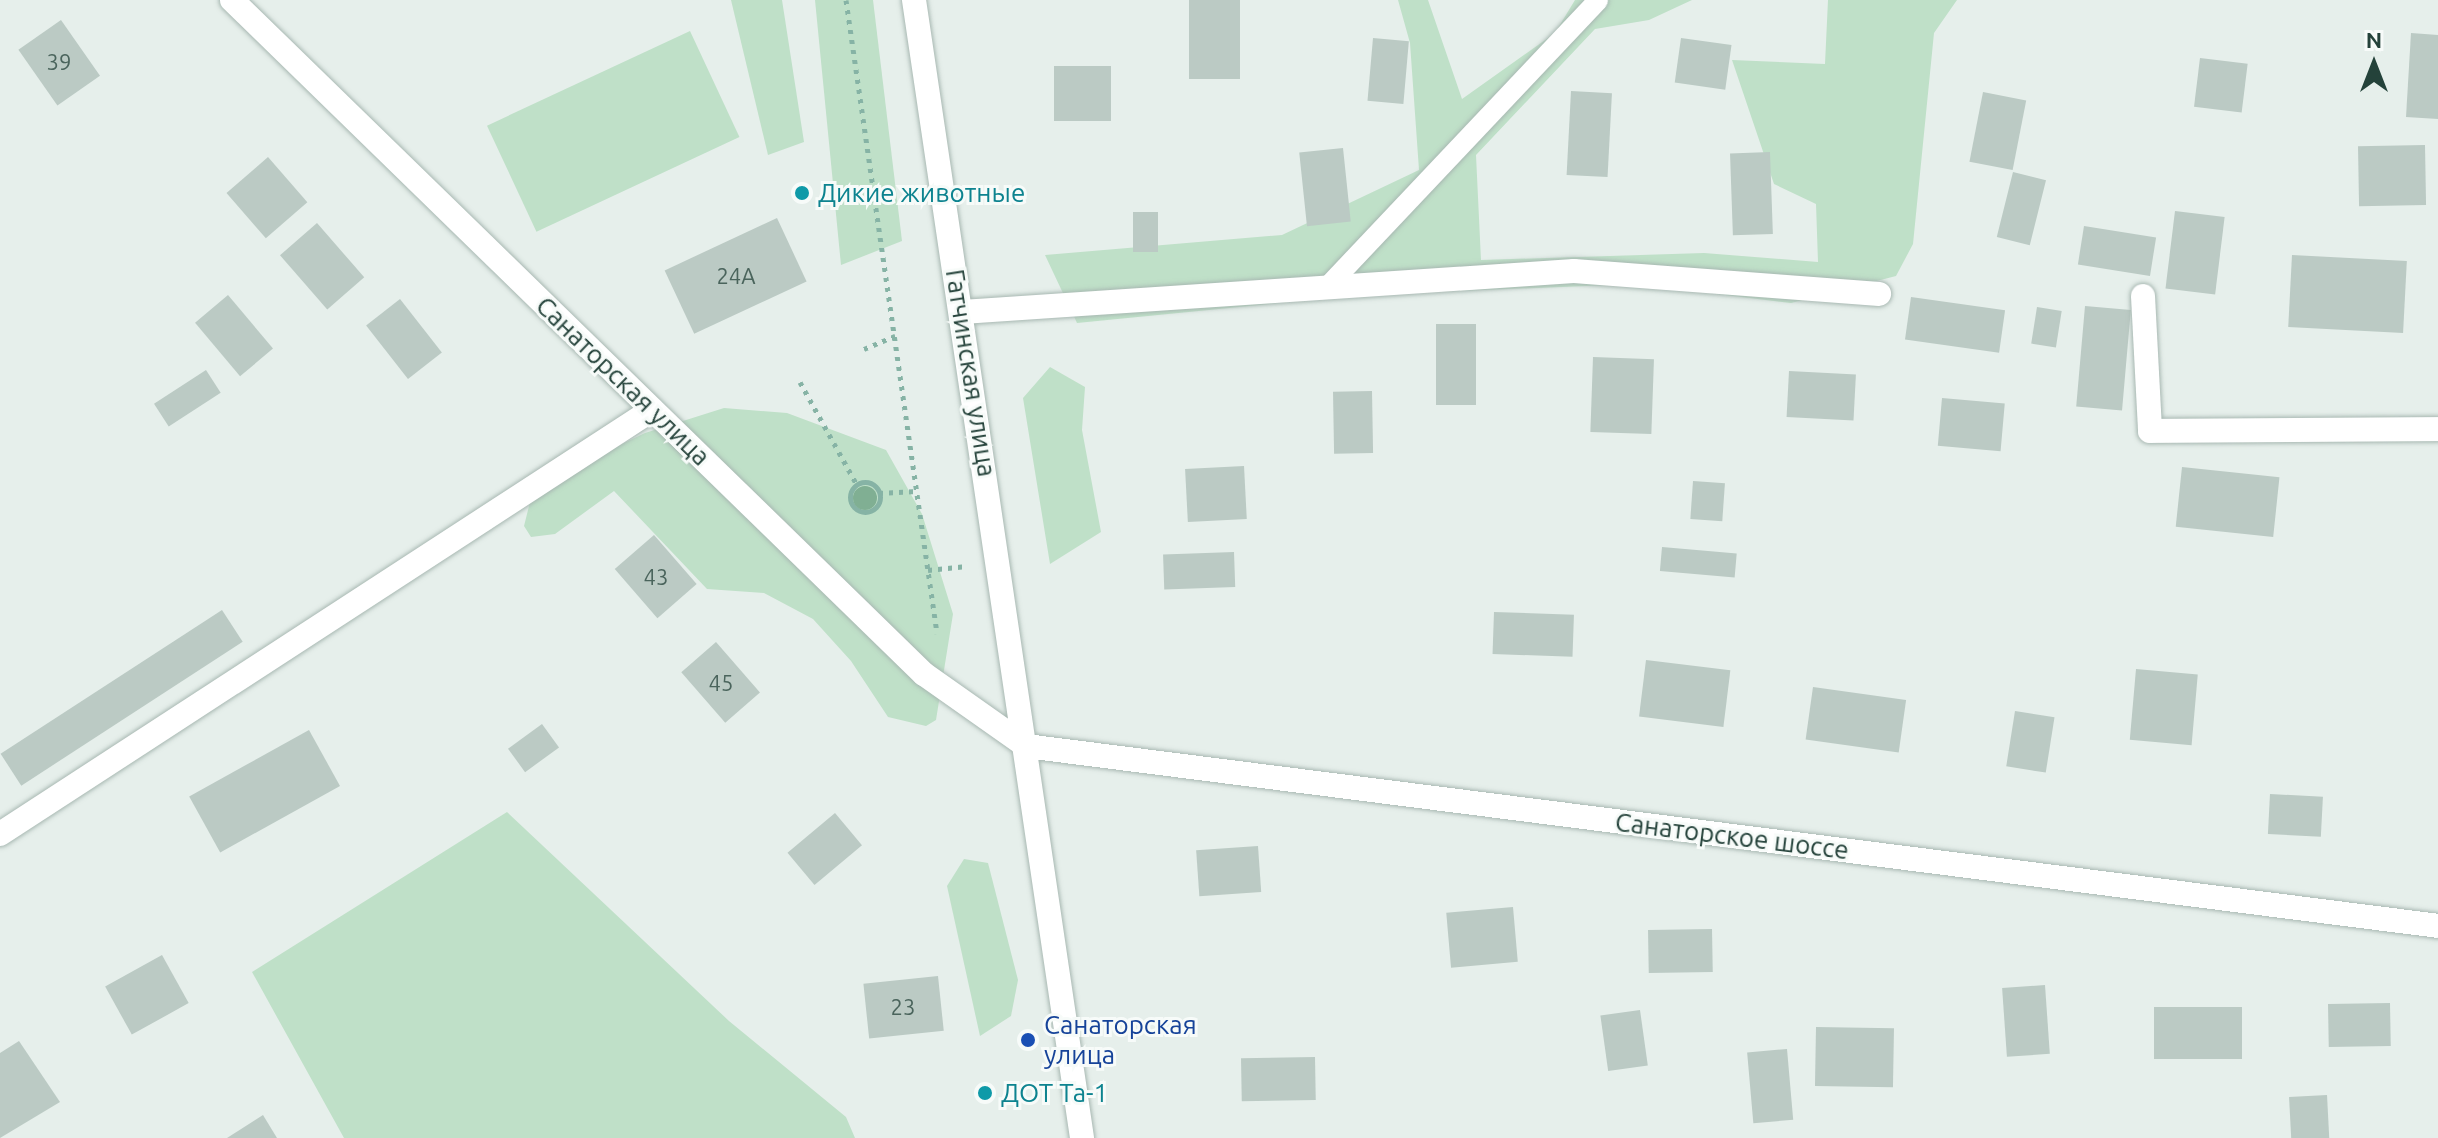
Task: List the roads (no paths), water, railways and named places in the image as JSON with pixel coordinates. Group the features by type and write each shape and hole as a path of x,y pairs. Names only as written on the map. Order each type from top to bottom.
{"street":[{"name":"Санаторская улица","path":"232,0 924,674 1026,746"},
{"name":"Гатчинская улица","path":"914,0 1082,1138"},
{"path":"962,312 1574,271 1879,294"},
{"path":"2143,296 2150,431 2438,429"},
{"path":"0,834 652,410"},
{"name":"Санаторское шоссе","path":"1026,746 2438,926"}],"lane":[{"path":"1328,286 1598,0"}],"place":[{"name":"Дикие животные","path":"802,193"},
{"name":"Санаторская улица","path":"1028,1040"},
{"name":"ДОТ Та-1","path":"985,1093"}]}
